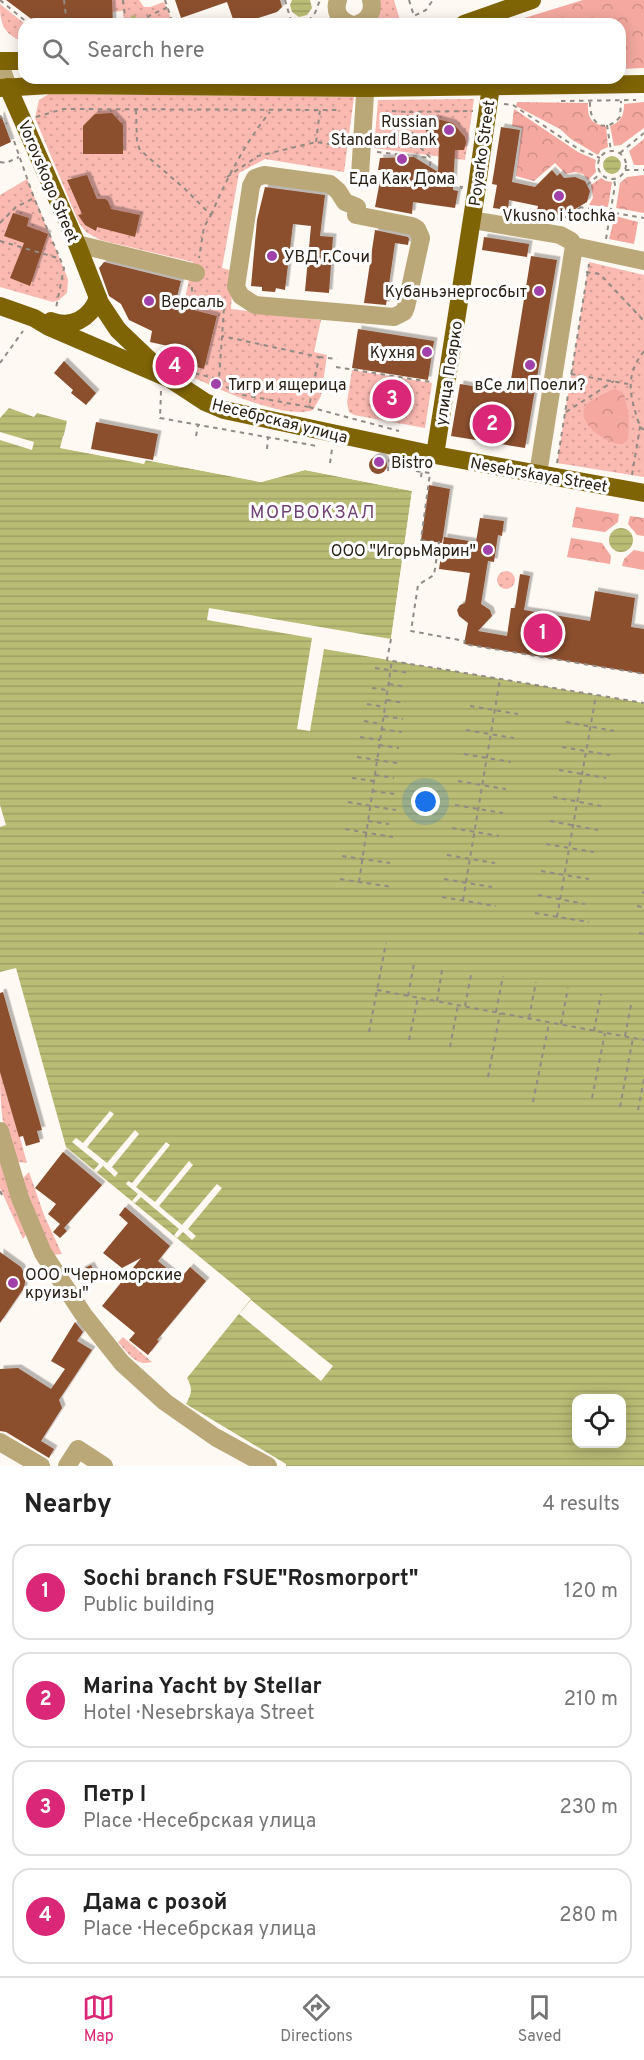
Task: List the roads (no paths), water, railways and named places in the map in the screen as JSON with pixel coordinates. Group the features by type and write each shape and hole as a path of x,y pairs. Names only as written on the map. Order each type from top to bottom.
{"main road":[{"path":"481,18 525,2"},
{"path":"500,18 506,12 525,2"},
{"path":"0,62 18,61"},
{"path":"4,88 62,85 214,84"},
{"name":"Poyarko Street","path":"472,220 493,84"},
{"path":"498,84 515,93 644,84"},
{"name":"Vorovskogo Street","path":"4,88 25,123 108,317 118,330 170,379"},
{"name":"улица Поярко","path":"429,460 472,220"},
{"path":"0,306 31,321 75,323 89,313 98,298"},
{"name":"Несебрская улица","path":"31,321 170,379 205,402 224,410 429,460"},
{"name":"Nesebrskaya Street","path":"429,460 538,474 644,492"}],"street":[{"path":"333,0 341,18"},
{"path":"367,18 372,9 371,0"},
{"name":"Vorovskogo Street","path":"0,62 4,88"},
{"path":"360,175 366,84"},
{"path":"264,175 330,184 345,202 357,211 412,226 420,233 421,238 406,307 399,315 394,317 255,305 238,292 236,287 251,186 255,178 264,175"},
{"path":"472,220 560,234 574,246 596,257 644,261"},
{"path":"77,244 196,273"},
{"path":"538,474 574,246"},
{"path":"0,1131 20,1198 43,1253 82,1314 122,1363 173,1408 215,1437 268,1466"},
{"path":"0,1442 41,1466"},
{"path":"67,1466 78,1449 104,1466"}],"place":[{"name":"Russian Standard Bank","path":"449,130"},
{"name":"Еда Как Дома","path":"402,159"},
{"name":"Vkusno i tochka","path":"559,196"},
{"name":"УВД г.Сочи","path":"272,256"},
{"name":"Кубаньэнергосбыт","path":"539,291"},
{"name":"Версаль","path":"149,301"},
{"name":"Кухня","path":"427,352"},
{"name":"вСе ли Поели?","path":"530,365"},
{"name":"Дама с розой","path":"175,366"},
{"name":"Тигр и ящерица","path":"216,384"},
{"name":"Петр I","path":"392,399"},
{"name":"Marina Yacht by Stellar","path":"492,424"},
{"name":"Bistro","path":"379,462"},
{"name":"ООО \"ИгорьМарин\"","path":"488,550"},
{"name":"Sochi branch FSUE\"Rosmorport\"","path":"543,633"},
{"name":"ООО \"Черноморские круизы\"","path":"13,1283"}],"district":[{"name":"МОРВОКЗАЛ","path":"313,512"}]}
